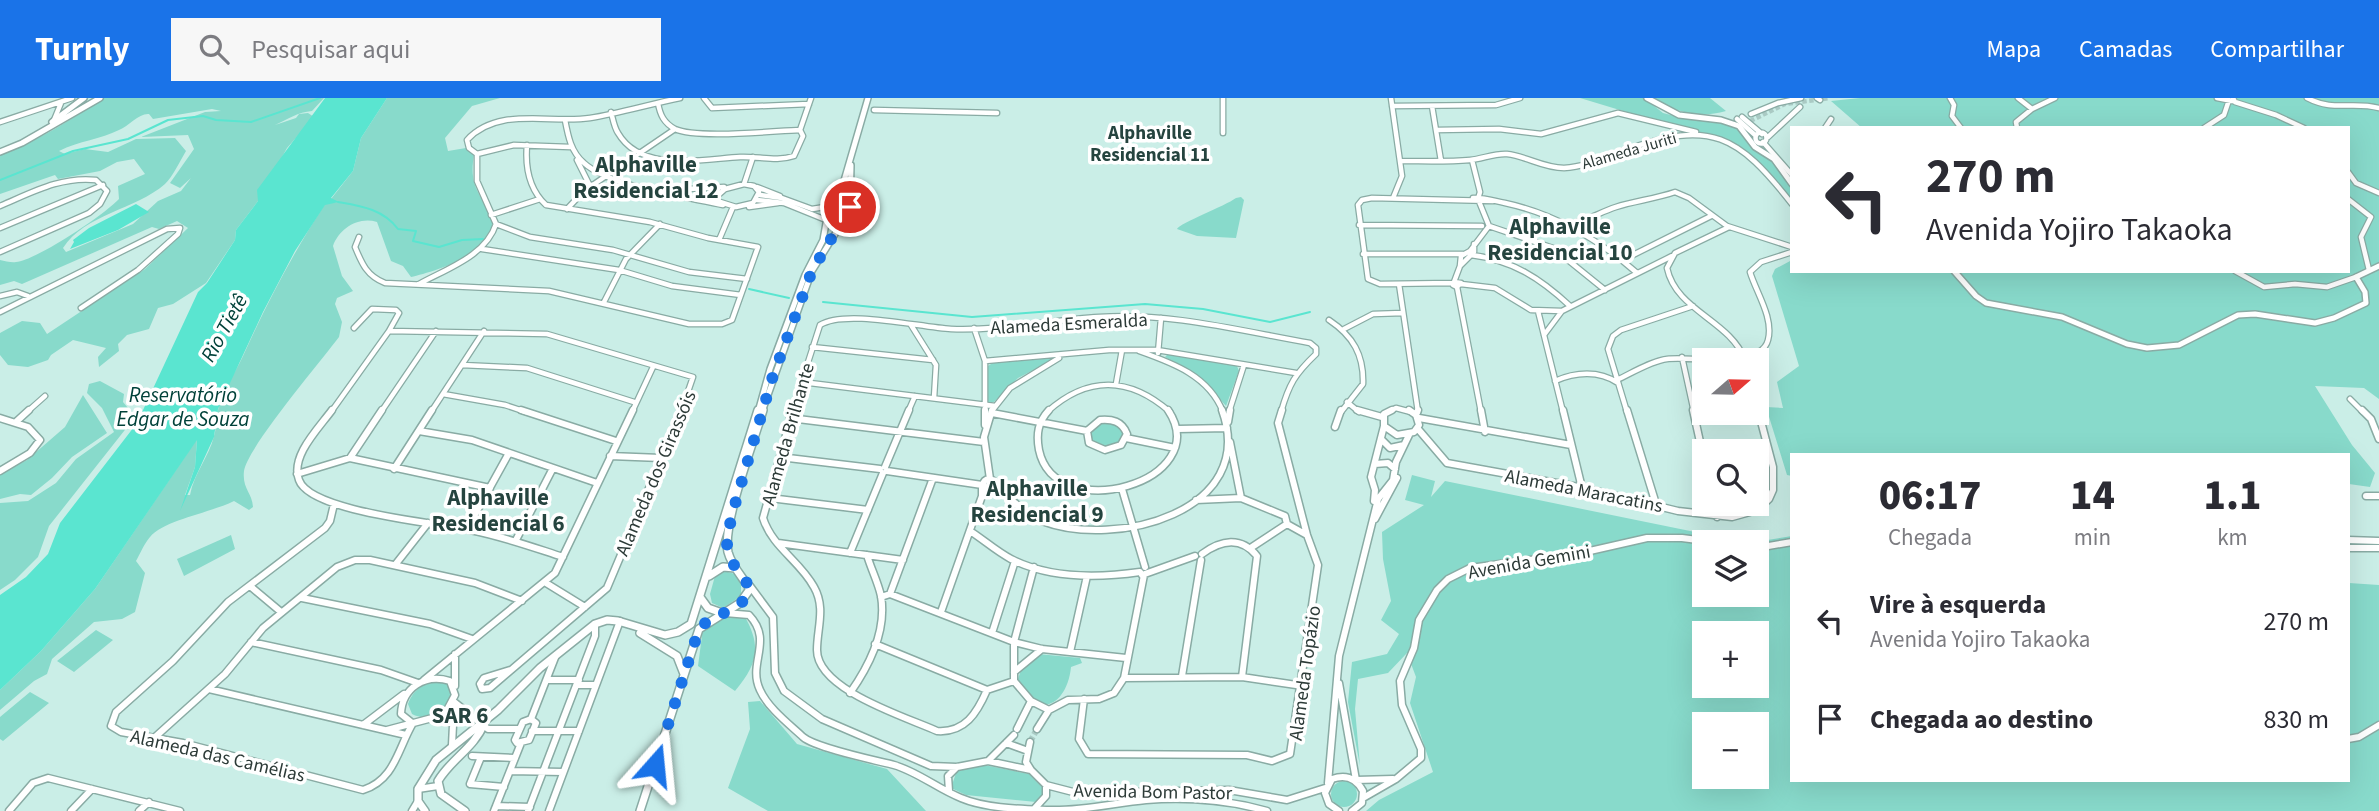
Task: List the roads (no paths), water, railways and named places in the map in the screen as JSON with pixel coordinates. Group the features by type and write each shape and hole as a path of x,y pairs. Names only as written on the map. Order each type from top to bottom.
{"main road":[{"path":"0,151 20,142 84,98"},
{"path":"425,811 418,801 418,789 425,775 452,745 484,722 555,656 595,624 607,619 620,621 650,634 677,633 691,624 767,376 805,275 823,240 826,220 842,191 868,98"},
{"path":"1647,98 1679,115 1730,122 1743,130 1755,147 1772,157 1790,181"},
{"path":"0,151 22,143 98,99"},
{"path":"640,811 699,629 705,622 744,601 750,589 735,568 727,545 727,534 772,379 812,271 849,212 852,149"},
{"path":"833,204 851,200"},
{"path":"826,220 834,224 842,222"},
{"path":"1956,273 1986,303 2062,317 2127,344 2157,349 2186,342 2238,315 2255,314 2307,323 2334,318 2365,303 2365,292 2356,277 2379,266"},
{"path":"707,577 723,567 735,568"},
{"path":"700,597 708,608 722,613"},
{"path":"620,621 677,656 684,676"},
{"path":"465,811 441,794 438,786 440,777 475,744 484,722"}],"street":[{"path":"0,122 61,105 72,98"},
{"path":"680,98 588,118 520,118 488,124 477,129 467,139 467,145 477,154 477,181 498,229 631,254 678,270 747,279"},
{"path":"611,113 617,134 641,152 665,160 687,162 753,157 784,158 796,154 803,136 800,130 810,101 712,108 704,98"},
{"path":"1223,98 1223,134"},
{"path":"1391,98 1401,161 1401,181 1393,198"},
{"path":"1392,106 1496,105 1520,98"},
{"path":"1730,122 1778,103 1801,98"},
{"path":"1950,98 1954,105 1952,116 1960,126"},
{"path":"2018,98 2032,109"},
{"path":"2017,126 2016,122 2032,109 2055,98"},
{"path":"2217,98 2232,100 2300,126"},
{"path":"2306,98 2332,108 2361,102 2379,108"},
{"path":"2207,126 2224,115 2232,100"},
{"path":"658,103 661,118 676,130 703,134 800,130"},
{"path":"61,105 70,108"},
{"path":"54,120 61,105"},
{"path":"1432,106 1441,161"},
{"path":"1763,142 1768,141 1768,137 1778,131 1800,107"},
{"path":"874,110 997,113"},
{"path":"1436,130 1499,130 1541,134 1618,113 1702,133"},
{"path":"1752,114 1762,115"},
{"path":"1742,117 1768,137"},
{"path":"1737,119 1755,135 1756,140 1763,142 1790,168"},
{"path":"1826,126 1831,119"},
{"path":"565,120 571,149 590,186"},
{"path":"1679,127 1682,134"},
{"path":"567,209 590,186 676,130"},
{"name":"Alameda Juriti","path":"1401,161 1472,160 1506,154 1550,167 1566,168 1682,134 1702,133 1742,149 1790,202"},
{"path":"1755,135 1762,134"},
{"path":"359,237 355,247 363,268 370,277 385,283 431,283 541,291 604,302 642,315 720,326 732,320 759,248 660,224 546,205 540,199 526,169 527,145"},
{"path":"477,154 507,146 571,149"},
{"path":"744,184 753,157"},
{"path":"1472,160 1484,209 1485,226 1474,244 1472,253"},
{"path":"580,162 626,184 733,207 779,200"},
{"path":"2350,175 2356,183 2379,193"},
{"path":"0,206 68,181 89,179 103,185 107,191 89,213 0,252"},
{"path":"658,190 744,184 771,190 779,200 826,220"},
{"path":"0,228 103,185"},
{"path":"723,205 717,196 732,186"},
{"path":"754,186 758,197"},
{"path":"1569,224 1590,220 1616,207 1650,201 1673,192 1690,198 1729,227 1790,249"},
{"path":"746,207 758,197 813,209 833,204"},
{"path":"1562,311 1538,312 1519,306 1489,286 1371,281 1365,273 1358,205 1365,199 1481,198 1530,209 1569,224 1592,237 1637,274"},
{"path":"491,215 540,199"},
{"path":"2350,201 2371,217 2361,237 2369,270"},
{"path":"719,240 733,207"},
{"path":"1623,260 1711,216"},
{"path":"604,302 631,254 660,224"},
{"path":"1359,225 1485,226 1498,229 1553,248 1605,290"},
{"path":"1544,335 1562,311 1570,306 1729,227"},
{"path":"0,312 167,229 180,228 178,234 138,270 80,308"},
{"path":"431,283 482,249 498,229"},
{"path":"482,249 620,270 672,286 741,295"},
{"path":"1765,348 1769,340 1763,308 1751,277 1751,268 1790,251"},
{"path":"1363,254 1444,254 1463,257 1472,253 1500,258 1531,272 1570,306"},
{"path":"1672,256 1667,267 1672,287 1731,335 1739,348"},
{"path":"1463,257 1456,284 1485,432"},
{"path":"1660,262 1667,267"},
{"path":"2239,273 2263,286 2295,284 2327,287 2356,277"},
{"path":"1339,811 1326,799 1342,639 1378,499 1390,485 1404,445 1418,423 1399,284"},
{"path":"0,296 17,292 28,296"},
{"path":"1656,504 1608,349 1617,332 1693,306"},
{"path":"354,328 372,309 396,310 399,313 389,331 306,446 297,474 311,495 334,504 516,540 563,557"},
{"path":"1538,312 1582,488"},
{"path":"1344,329 1377,313 1403,313"},
{"name":"Alameda Esmeralda","path":"820,325 839,317 911,325 974,328 1099,317 1161,318 1303,340 1316,348"},
{"path":"1158,354 1161,318"},
{"path":"1329,320 1344,329 1359,349 1363,381 1361,388 1337,416 1335,427"},
{"name":"Alameda Brilhante","path":"820,325 790,418 764,523 814,585 823,616 817,658 824,672 850,693 937,731 948,733 961,729 971,720 987,690"},
{"path":"911,325 933,360 937,372 934,398"},
{"path":"941,612 982,496 989,484 984,442 985,361 974,328"},
{"name":"Alameda dos Girassóis","path":"389,331 547,334 653,367 687,373 694,379 610,582 603,593 490,688 482,689 480,684 484,678 510,670"},
{"path":"350,458 436,331"},
{"path":"394,469 484,331"},
{"path":"812,347 933,360"},
{"name":"Alameda Topázio","path":"1084,699 1079,739 1088,754 1207,753 1247,755 1272,761 1290,754 1303,686 1318,565 1304,531 1278,423 1283,399 1296,373 1313,358 1316,348"},
{"path":"985,361 1122,350 1296,373"},
{"path":"1116,384 1122,350"},
{"path":"1158,354 1203,382 1221,405 1241,498"},
{"path":"985,425 995,406 1019,380 1064,355"},
{"path":"1682,357 1700,439"},
{"path":"1555,382 1574,375 1617,379 1659,361 1692,357"},
{"path":"462,365 527,368 634,402"},
{"path":"780,457 989,484 1029,514 1057,526 1097,532 1134,529 1172,515 1196,500 1212,485 1228,450 1227,428 1231,401 1244,365"},
{"path":"363,725 546,583 563,557 634,402 653,367"},
{"path":"802,382 995,406"},
{"path":"1116,384 1140,390 1161,401 1174,418 1178,429 1175,448 1160,471 1143,482 1122,489 1103,490 1081,487 1056,476 1041,459 1037,448 1039,422 1066,396 1090,387 1116,384"},
{"path":"443,394 505,405 616,441"},
{"path":"17,421 45,396"},
{"path":"850,553 915,396"},
{"path":"2350,399 2366,411 2379,439"},
{"path":"1347,402 1360,413 1382,417"},
{"path":"1382,417 1391,409 1406,409 1416,402"},
{"path":"1406,409 1418,423"},
{"path":"992,413 1087,430 1100,420 1113,420 1123,425 1126,438"},
{"path":"1370,528 1376,496 1371,481 1384,426 1382,417"},
{"path":"0,418 17,421 36,433 40,442 30,453 0,471"},
{"path":"790,418 984,442"},
{"path":"1418,423 1439,422 1571,445"},
{"name":"Alameda Maracatins","path":"1418,423 1436,454 1447,463 1717,517 1734,517 1752,512 1765,504 1772,492 1775,473 1762,425"},
{"path":"1384,426 1397,435 1409,435"},
{"path":"1178,429 1227,428"},
{"path":"419,430 463,438 597,484"},
{"path":"1087,430 1088,443 1103,450 1119,446 1126,438"},
{"path":"1126,438 1175,448"},
{"path":"1381,439 1390,448 1404,445"},
{"path":"467,529 509,453"},
{"path":"610,456 661,458"},
{"path":"297,474 350,458 490,488"},
{"path":"1224,458 1234,459"},
{"path":"1375,464 1388,463 1396,466"},
{"path":"1370,528 1396,481 1396,466"},
{"path":"516,540 553,468"},
{"path":"890,594 933,478"},
{"path":"1371,481 1378,486 1390,485"},
{"path":"1037,729 1050,709 1068,700 1100,699 1114,693 1124,678 1144,571 1122,489"},
{"path":"2366,496 2379,496"},
{"path":"770,498 868,510"},
{"path":"1196,500 1241,498 1285,516 1302,516"},
{"name":"Alameda das Camélias","path":"334,504 330,521 325,528 220,609 184,651 113,717 111,726 113,729 183,743 363,790 377,784 403,748 412,722"},
{"path":"1294,514 1300,508"},
{"path":"1285,516 1287,524"},
{"path":"395,565 428,523"},
{"path":"1287,524 1304,531"},
{"path":"1252,547 1287,524"},
{"path":"970,531 1015,561 1087,576 1144,571 1199,556 1219,542 1231,540 1252,547 1258,562 1242,677"},
{"name":"Avenida Gemini","path":"1352,811 1358,808 1363,798 1419,762 1422,753 1402,705 1400,681 1414,648 1419,620 1437,590 1448,579 1470,568 1581,553 1647,538 1692,539"},
{"path":"966,542 980,539"},
{"path":"2350,540 2379,541"},
{"path":"778,543 903,560"},
{"path":"1769,547 1790,544"},
{"path":"790,556 798,545"},
{"path":"2350,548 2379,548"},
{"path":"850,693 867,667 880,627 881,597 867,555"},
{"path":"1182,676 1199,556"},
{"path":"154,738 225,674 251,642 281,612 302,598 337,567 349,561 370,560 475,583 522,601"},
{"path":"992,633 1015,561"},
{"path":"1034,567 1014,642 1014,681 1031,701 1050,709"},
{"path":"1070,652 1087,576"},
{"path":"546,583 585,607"},
{"name":"Avenida Bom Pastor","path":"747,583 773,617 775,673 784,691 822,719 932,766 957,768 988,761 1031,771 1046,785 1077,793 1229,790 1284,804 1305,801 1343,776 1356,780"},
{"path":"250,586 281,612"},
{"path":"881,597 890,594 1014,642 1042,649 1126,658"},
{"path":"302,598 430,624 472,639"},
{"name":"Avenida Bom Pastor","path":"722,613 742,613 755,620 762,637 757,677 760,691 808,741 900,767 962,799 985,804 1053,810 1137,801 1235,802 1267,811"},
{"path":"549,811 620,621"},
{"path":"531,719 536,723 529,740 521,744 495,809 529,809 596,632 595,624"},
{"path":"251,642 381,670 421,682 445,678 455,690"},
{"path":"876,644 987,690 1014,681"},
{"path":"1014,672 1042,649"},
{"path":"428,721 443,713 453,701 455,654"},
{"path":"521,744 515,740 519,729 523,722 531,719 555,656"},
{"path":"1338,676 1356,780 1363,791 1363,798"},
{"path":"1124,678 1242,677 1303,686"},
{"path":"548,680 596,685"},
{"path":"209,689 406,735"},
{"path":"407,692 402,700 401,714 412,722"},
{"path":"453,701 466,713 484,722 488,729 519,729"},
{"path":"988,761 1016,732 1031,701"},
{"path":"385,730 412,722 442,719 452,722 456,730 452,745"},
{"path":"2350,739 2379,725"},
{"path":"532,731 579,731"},
{"path":"1030,742 1026,762 1031,771"},
{"path":"1006,743 1028,751"},
{"path":"472,756 515,758"},
{"path":"481,757 470,785 504,787"},
{"path":"949,791 948,776 957,768"},
{"path":"510,771 564,772"},
{"path":"9,811 33,783 44,778 180,811"},
{"path":"1356,780 1396,779"},
{"path":"1035,808 1046,796 1046,785"},
{"path":"418,789 438,786"},
{"path":"71,811 92,789"},
{"path":"412,811 418,801"},
{"path":"139,811 149,802"}],"water":[{"name":"Reservatório Edgar de Souza","path":"325,98 387,98 361,138 353,171 331,198 339,202 325,205 295,251 263,312 218,409 214,437 180,511 195,467 197,440 95,589 41,651 0,690 0,595 26,577 48,554 60,523 137,423 198,292 207,283 235,240 236,230 258,201 257,190"},
{"path":"136,204 149,212 118,230 70,249 73,240 89,228"}],"waterway":[{"path":"0,180 73,151 128,139 168,120 203,116 216,120 251,122 320,98"},
{"path":"338,202 371,209 386,217 398,229 416,231 413,241 439,247 462,240 483,239"},
{"path":"749,289 789,298"},
{"path":"823,302 972,317 1145,304 1203,309 1270,322 1310,312"}],"tunnel":[{"path":"1744,124 1785,104 1830,98"},
{"path":"1030,742 1037,729"}],"district":[{"name":"Alphaville Residencial 11","path":"1150,143"},
{"name":"Alphaville Residencial 12","path":"646,177"},
{"name":"Alphaville Residencial 10","path":"1560,239"},
{"name":"Alphaville Residencial 9","path":"1037,501"},
{"name":"Alphaville Residencial 6","path":"498,510"},
{"name":"SAR 6","path":"460,715"}],"water label":[{"name":"Rio Tietê","path":"224,328"}]}
